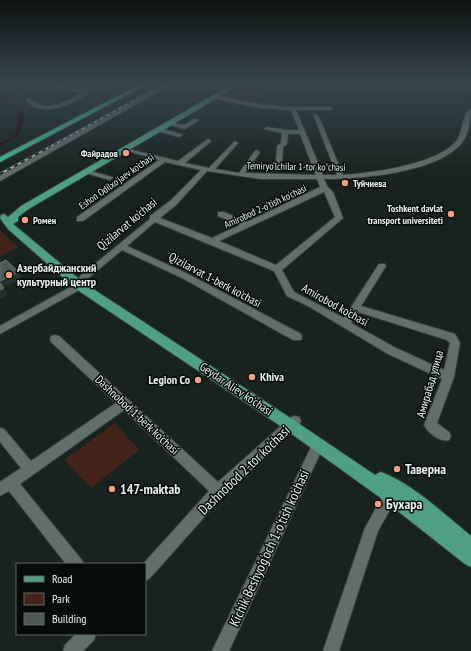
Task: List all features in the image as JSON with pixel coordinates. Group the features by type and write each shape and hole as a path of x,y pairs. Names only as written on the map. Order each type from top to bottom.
{"highway":[{"path":"0,153 78,113"},
{"path":"0,160 89,113"}],"main road":[{"name":"Geydar Aliev ko'chasi","path":"185,113 58,186 13,216 6,217 11,227 81,283 293,423 409,502 471,547"},
{"name":"Geydar Aliev ko'chasi","path":"58,186 87,172 123,149 187,113"},
{"name":"Geydar Aliev ko'chasi","path":"293,423 318,445 391,495 409,502 471,558"}],"street":[{"path":"0,179 118,113"},
{"path":"153,218 277,269 339,218 329,192 324,187 320,178 295,113"},
{"path":"315,115 341,177"},
{"name":"Temiryo‘lchilar 1-tor koʻchasi","path":"123,149 180,164 242,175 291,178 341,177 381,173 415,165 456,145 460,140 469,117"},
{"path":"170,124 184,127 196,120"},
{"path":"267,129 285,132 303,132"},
{"path":"159,130 179,135"},
{"path":"279,163 280,146 284,144 285,132"},
{"path":"180,164 208,141"},
{"name":"Qizilarvat ko'chasi","path":"0,330 81,283 120,246 173,203 235,143"},
{"path":"242,175 257,152"},
{"name":"Eshon Odilxo'jaev ko'chasi","path":"80,219 163,160"},
{"path":"87,172 110,178"},
{"name":"Amirobod 2-o'tish ko'chasi","path":"212,241 322,190 324,187"},
{"path":"221,214 247,225"},
{"name":"Qizilarvat 1-berk ko'chasi","path":"120,246 185,276 297,337"},
{"path":"345,324 382,266"},
{"name":"Amirobod ko'chasi","path":"277,269 290,294 311,304 392,350 448,377"},
{"name":"Амирабад улица","path":"356,308 451,337 455,343 448,377 430,426 446,436"},
{"name":"Dashnobod 1-berk ko'chasi","path":"55,339 218,491"},
{"path":"75,563 5,486 125,404"},
{"name":"Dashnobod 2-tor ko'chasi","path":"146,572 218,491 293,423"},
{"path":"0,432 30,469"},
{"name":"Kichik Beshyo'g'och 1-o'tish ko'chasi","path":"220,651 318,445"},
{"path":"331,651 372,528 391,495"},
{"path":"71,651 87,635"}],"green space":[{"path":"0,230 18,247 0,257"},
{"path":"115,423 139,450 91,488 64,460"}],"shaded area":[{"path":"18,113 22,113 25,117 18,135 0,146 0,144 15,135"}],"building":[{"path":"6,260 19,272 0,281 0,263"},
{"path":"0,283 4,288 0,290"}],"railway":[{"path":"48,148 111,113"},
{"path":"0,174 50,147"}],"place":[{"name":"Файрадов","path":"126,153"},
{"name":"Туйчиева","path":"345,183"},
{"name":"Toshkent davlat transport universiteti","path":"451,214"},
{"name":"Ромен","path":"25,220"},
{"name":"Азербайджанский культурный центр","path":"9,275"},
{"name":"Khiva","path":"252,377"},
{"name":"Legion Co","path":"198,380"},
{"name":"Таверна","path":"397,469"},
{"name":"147-maktab","path":"112,489"},
{"name":"Бухара","path":"378,504"}]}
